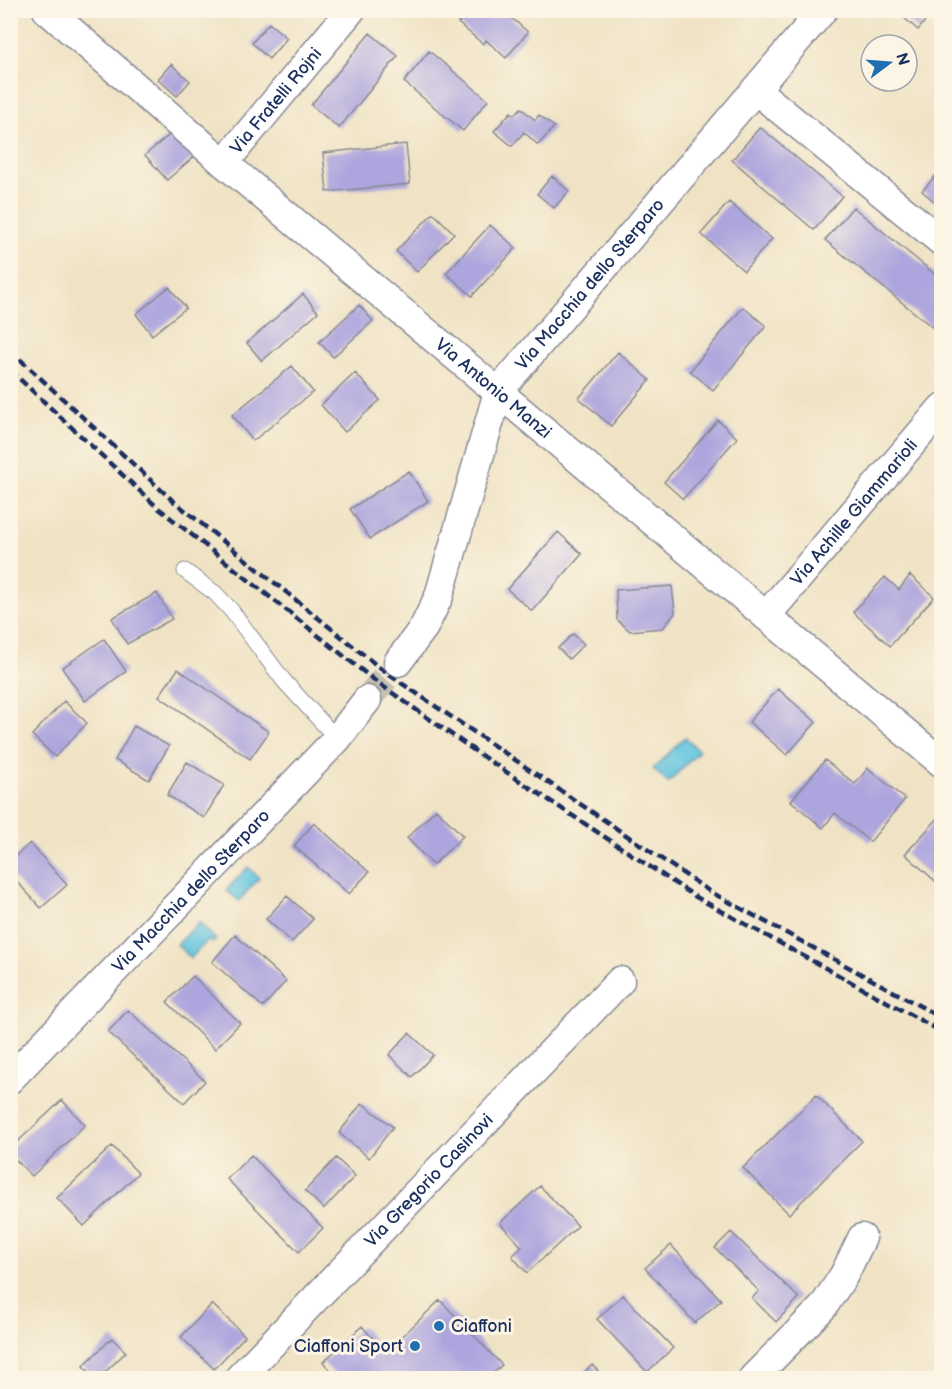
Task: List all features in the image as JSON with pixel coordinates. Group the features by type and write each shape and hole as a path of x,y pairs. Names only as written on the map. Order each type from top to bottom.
{"street":[{"name":"Via Antonio Manzi","path":"47,10 224,163 942,764"},
{"name":"Via Fratelli Rojni","path":"224,163 351,10"},
{"name":"Via Macchia dello Sterparo","path":"398,662 424,627 442,586 498,393 823,10"},
{"path":"756,90 942,242"},
{"name":"Via Achille Giammarioli","path":"766,616 942,408"},
{"name":"Via Macchia dello Sterparo","path":"10,1079 337,739 367,700"},
{"name":"Via Gregorio Casinovi","path":"239,1378 620,981"},
{"path":"753,1378 823,1306 844,1275 862,1238"}],"lane":[{"path":"185,571 215,593 231,610 284,681 337,739"}],"water":[{"path":"685,737 699,751 668,783 653,769"},
{"path":"248,867 259,878 239,901 226,890"},
{"path":"199,922 216,940 212,943 208,940 191,958 177,945"}],"building":[{"path":"465,10 502,10 528,32 506,58 486,40 483,44 458,23 467,12"},
{"path":"895,10 934,10 918,30"},
{"path":"269,23 287,38 269,59 252,43"},
{"path":"370,33 398,56 339,128 311,105"},
{"path":"429,51 488,100 463,131 404,82"},
{"path":"171,64 190,81 177,96 158,79"},
{"path":"521,108 535,120 539,115 554,127 538,145 524,132 512,146 494,131 511,112 514,115"},
{"path":"760,127 842,196 814,230 732,160"},
{"path":"175,130 197,154 167,180 145,155"},
{"path":"406,144 410,184 327,192 323,153"},
{"path":"942,169 942,208 922,191"},
{"path":"552,176 569,191 554,208 537,194"},
{"path":"729,202 772,239 744,271 701,234"},
{"path":"853,207 942,280 942,335 825,240"},
{"path":"433,213 454,233 417,272 396,251"},
{"path":"490,225 516,248 472,296 446,273"},
{"path":"169,287 186,308 152,335 136,314"},
{"path":"303,294 318,312 262,361 247,343"},
{"path":"359,305 373,321 333,357 319,342"},
{"path":"743,307 766,326 713,390 690,371"},
{"path":"618,352 650,380 611,426 579,398"},
{"path":"292,366 313,392 253,441 232,415"},
{"path":"355,373 380,400 345,432 321,405"},
{"path":"718,420 737,438 683,499 664,482"},
{"path":"409,471 428,501 370,539 350,509"},
{"path":"558,532 582,554 532,611 507,589"},
{"path":"910,575 934,597 890,646 853,612 885,577 899,590"},
{"path":"672,586 675,613 663,628 630,631 617,620 616,590"},
{"path":"157,593 172,619 127,644 112,618"},
{"path":"573,634 584,644 569,659 558,648"},
{"path":"104,639 126,671 85,701 62,668"},
{"path":"178,669 269,732 250,759 159,696"},
{"path":"778,689 816,722 787,755 749,722"},
{"path":"64,701 87,723 55,757 32,735"},
{"path":"134,726 169,746 149,780 115,760"},
{"path":"825,760 855,784 868,768 905,799 870,842 835,813 823,828 791,801"},
{"path":"187,762 224,785 204,818 167,795"},
{"path":"436,809 463,836 433,865 407,838"},
{"path":"942,814 942,887 905,854"},
{"path":"314,823 369,872 349,894 294,846"},
{"path":"30,843 67,885 41,908 10,874 10,861"},
{"path":"287,896 313,919 292,942 266,919"},
{"path":"235,935 286,981 263,1007 212,962"},
{"path":"193,976 240,1023 215,1049 167,1002"},
{"path":"128,1010 205,1081 184,1103 108,1032"},
{"path":"409,1033 433,1055 412,1077 389,1055"},
{"path":"816,1095 862,1141 789,1214 743,1168"},
{"path":"62,1100 85,1125 32,1176 10,1154 10,1149"},
{"path":"362,1103 393,1127 369,1158 339,1133"},
{"path":"112,1146 138,1173 84,1226 57,1198"},
{"path":"251,1155 323,1228 299,1252 227,1179"},
{"path":"336,1158 355,1176 324,1209 305,1191"},
{"path":"540,1186 578,1226 527,1273 512,1256 522,1247 500,1223"},
{"path":"731,1232 799,1298 776,1322 752,1298 759,1291 715,1248"},
{"path":"671,1245 721,1300 695,1323 645,1268"},
{"path":"623,1295 673,1348 647,1372 597,1319"},
{"name":"Ciaffoni","path":"440,1300 502,1365 488,1378 338,1378 323,1362 362,1326 385,1353"},
{"path":"212,1304 245,1336 214,1369 181,1337"},
{"path":"112,1338 126,1352 99,1378 95,1378 83,1366"},
{"path":"592,1365 605,1378 578,1378"}],"tunnel":[{"path":"367,700 398,662"}],"railway":[{"path":"10,350 171,499 385,672 709,891 942,1018"},
{"path":"10,370 157,507 374,680 485,758 696,897 942,1032"}],"place":[{"name":"Ciaffoni","path":"439,1326"},
{"name":"Ciaffoni Sport","path":"415,1346"}]}
